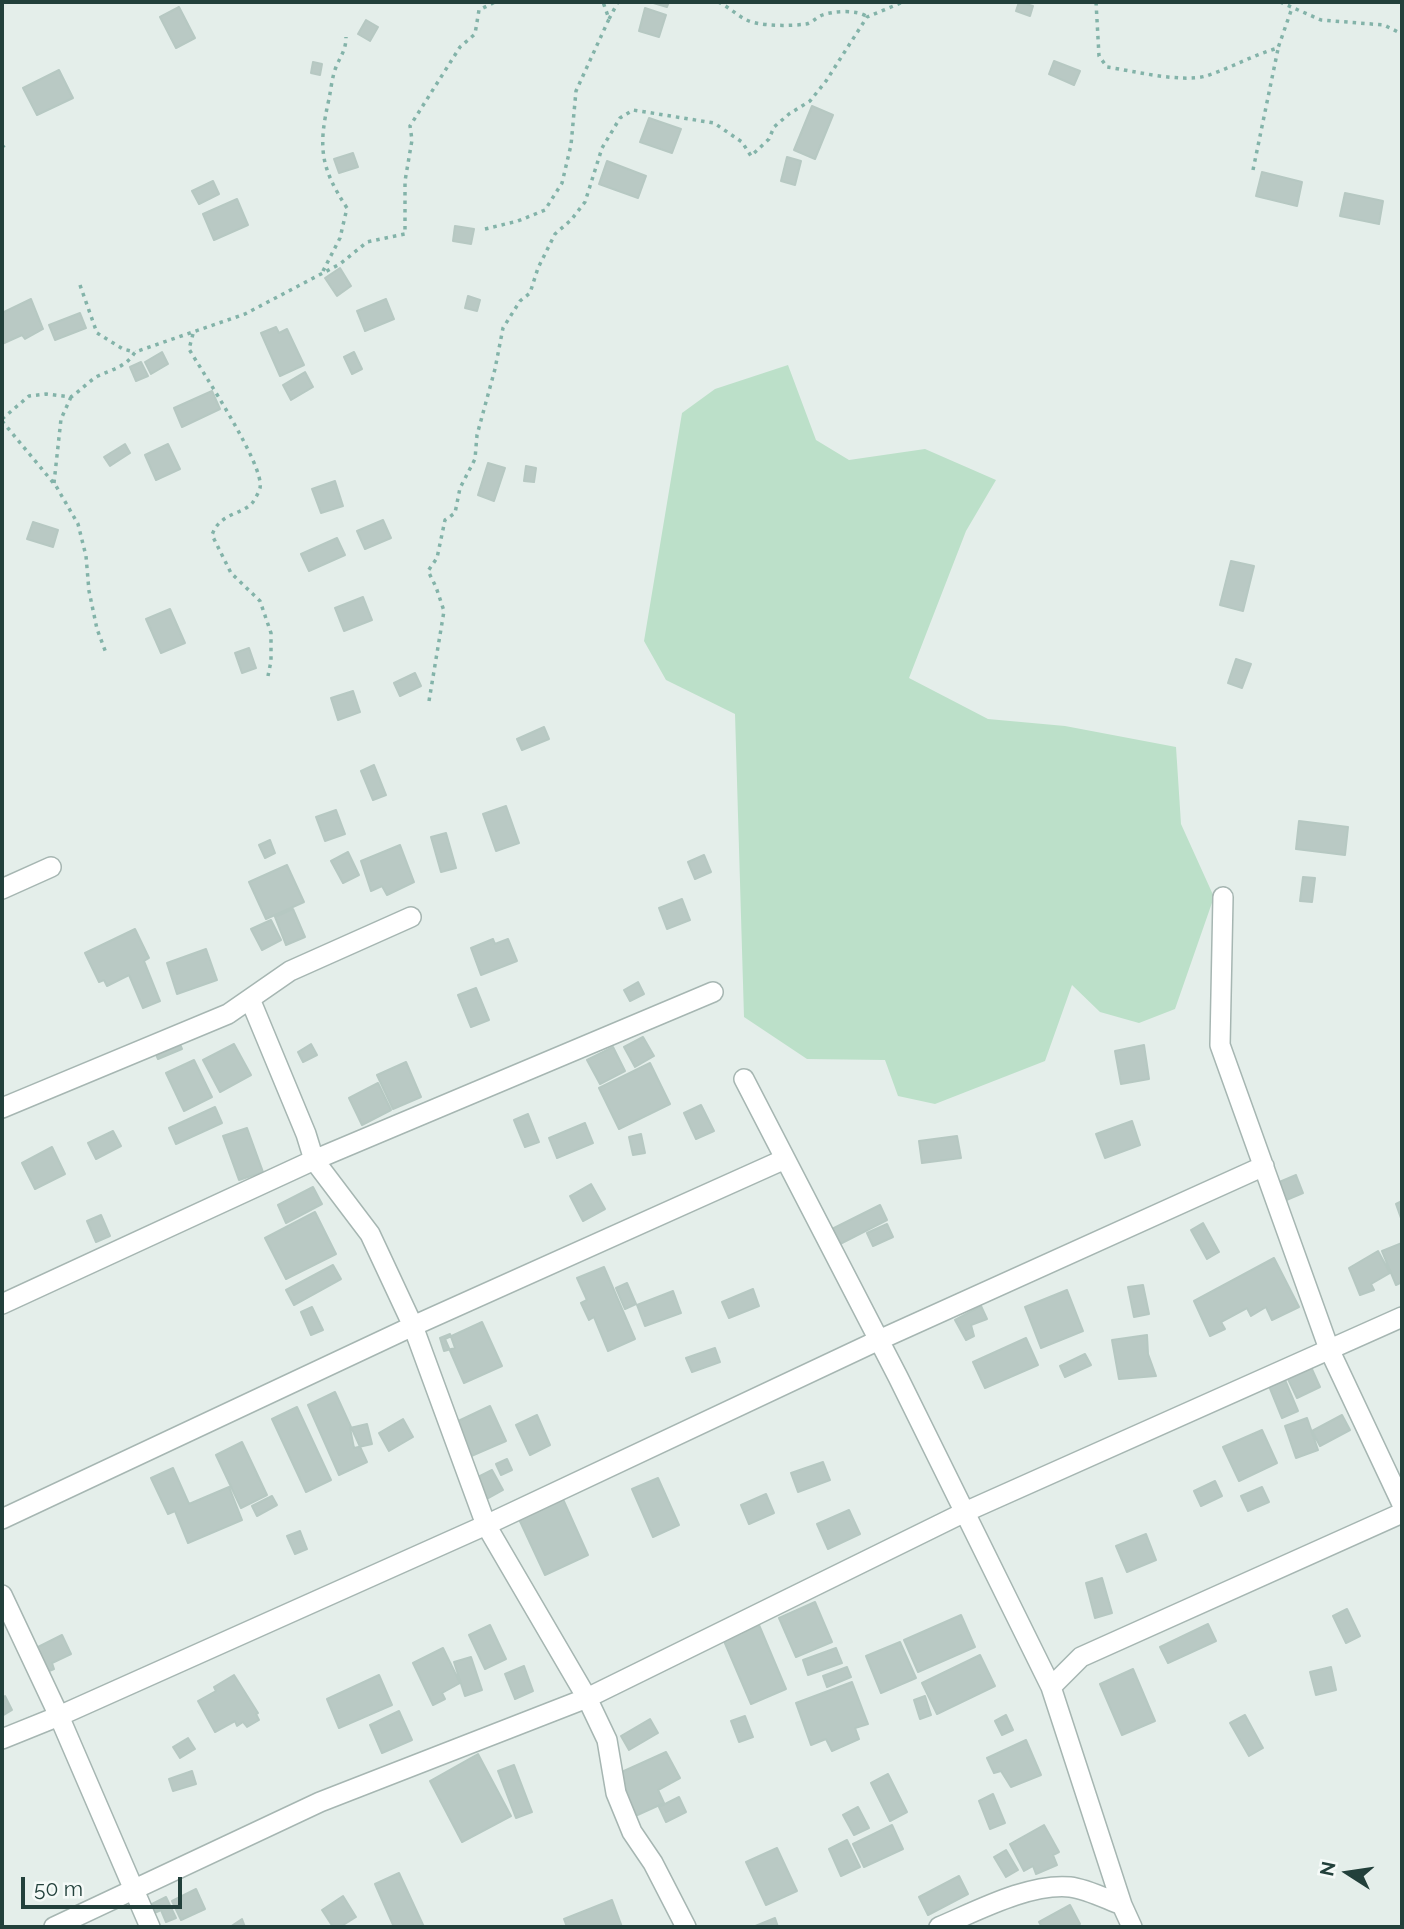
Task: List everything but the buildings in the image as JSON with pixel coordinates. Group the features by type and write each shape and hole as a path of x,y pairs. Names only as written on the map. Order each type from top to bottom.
{"street":[{"path":"2,889 51,867"},
{"path":"1223,897 1220,1045 1329,1349 1402,1504"},
{"path":"2,1108 228,1014 290,971 411,917"},
{"path":"2,1304 314,1160 713,992"},
{"path":"250,999 314,1160 370,1234 413,1326 486,1525 587,1698 607,1740 615,1793 632,1832 653,1863 686,1927"},
{"path":"744,1079 879,1340 1051,1687 1122,1905 1132,1927"},
{"path":"2,1519 413,1326 785,1159"},
{"path":"2,1740 486,1525 879,1340 1264,1166"},
{"path":"54,1927 320,1802 587,1698 965,1512 1402,1317"},
{"path":"1051,1687 1081,1657 1402,1513"},
{"path":"2,1595 60,1716 150,1927"},
{"path":"939,1927 1029,1891 1049,1888 1071,1887 1122,1905"}],"path":[{"path":"80,285 97,333 124,349 135,352 245,314 322,273 358,251 367,242 405,234 405,181 412,140 410,126 460,47 475,34 479,10 495,2"},
{"path":"603,2 609,19"},
{"path":"485,229 519,222 545,210 562,183 571,145 576,91 618,2"},
{"path":"718,2 727,6 738,18 757,24 808,24 822,15 855,11 862,12 867,17"},
{"path":"429,701 444,611 428,571 437,558 446,520 455,513 460,488 475,458 477,435 503,328 520,301 530,293 538,268 555,234 585,202 602,148 620,118 633,110 714,124 743,142 751,156 769,139 774,127 810,101 867,17 903,2"},
{"path":"1096,2 1098,56 1107,67 1175,78 1205,77 1256,54 1278,48"},
{"path":"1280,2 1321,20 1384,25 1402,34"},
{"path":"1253,170 1278,48 1292,8"},
{"path":"322,273 340,238 347,208 330,183 323,160 322,143 336,68 345,51 346,37"},
{"path":"2,145 7,151"},
{"path":"193,334 189,349 258,470 261,487 252,504 237,510 219,523 212,536 231,573 260,601 271,633 268,676"},
{"path":"54,483 61,419 71,397 98,376 118,369 131,359 135,352"},
{"path":"71,397 46,394 29,396 2,420 54,483 78,524 86,556 89,591 97,629 106,653"}],"green space":[{"path":"788,365 816,440 849,460 925,449 996,480 966,531 909,678 988,719 1065,726 1176,747 1181,824 1214,897 1175,1009 1139,1023 1100,1012 1072,985 1045,1061 935,1104 898,1096 885,1060 807,1059 744,1017 735,714 666,680 644,641 682,413 715,389"}]}
